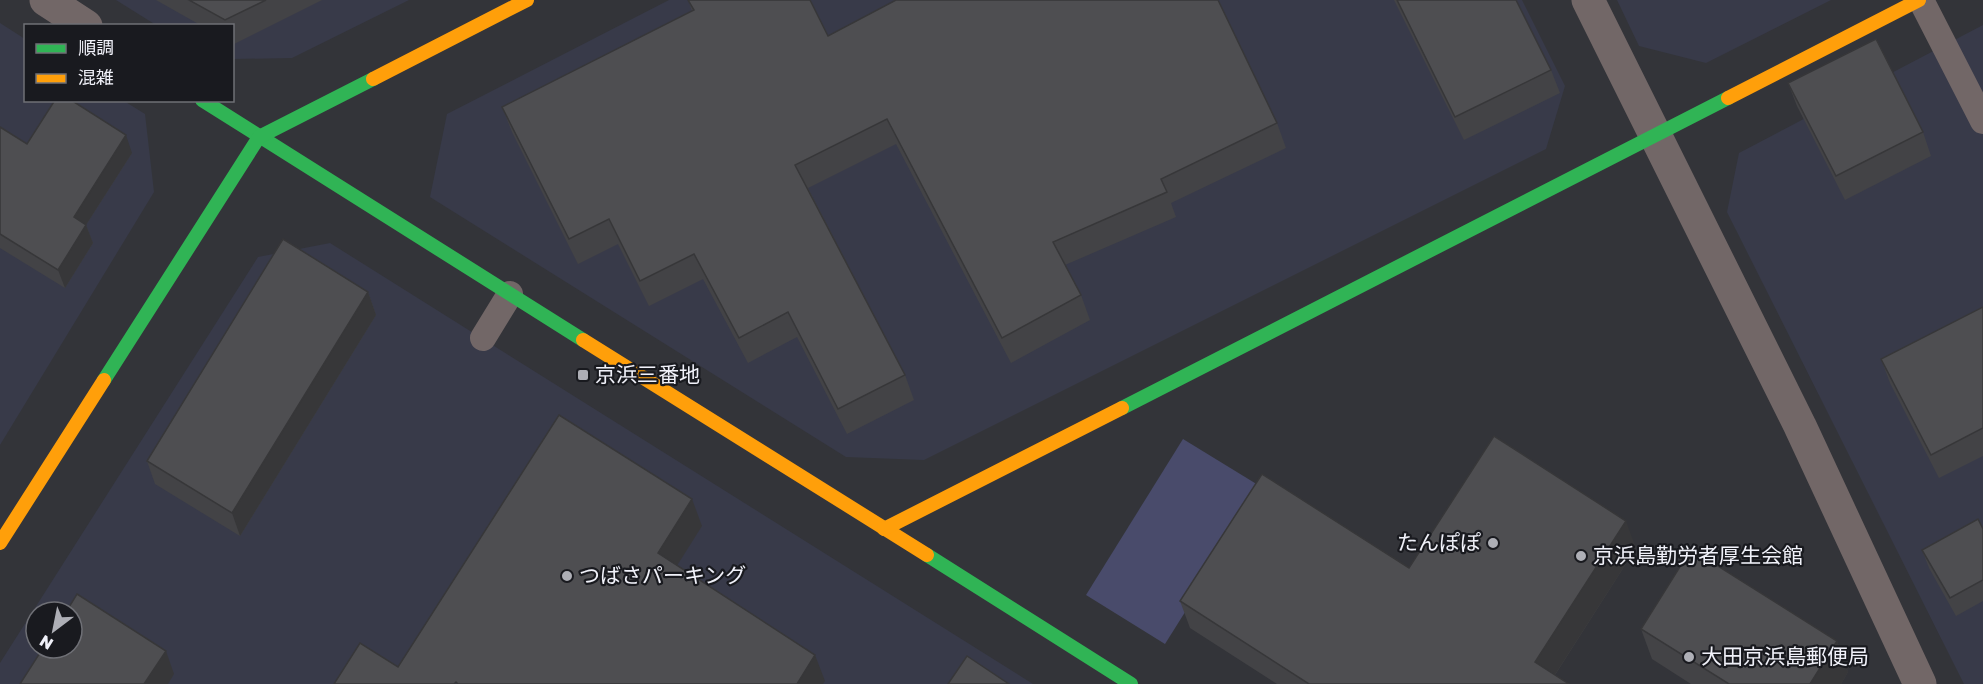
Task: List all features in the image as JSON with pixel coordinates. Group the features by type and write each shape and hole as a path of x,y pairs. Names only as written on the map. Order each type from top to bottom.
{"street":[{"path":"46,0 83,24"},
{"path":"0,543 259,137 527,0"},
{"path":"1588,0 1800,426 1920,684"},
{"path":"884,529 1920,0"},
{"path":"205,102 1131,684"}],"lane":[{"path":"1920,0 1983,121"},
{"path":"483,338 510,294"}],"shaded area":[{"path":"116,0 409,0 292,58 234,59 234,24 154,24"},
{"path":"669,0 1522,0 1565,86 1546,149 924,460 846,457 430,197 447,114"},
{"path":"1617,0 1831,0 1706,63 1639,46"},
{"path":"0,23 24,38 24,102 126,102 145,114 154,192 0,445"},
{"path":"1983,25 1983,684 1964,684 1727,212 1739,153"},
{"path":"330,243 1033,684 0,684 0,663 24,625 24,660 84,660 84,600 40,600 258,257"},
{"path":"1183,439 1263,488 1165,644 1086,595"}],"building":[{"path":"189,0 266,0 225,20"},
{"path":"688,0 810,0 828,36 896,0 1218,0 1277,123 1161,179 1167,192 1053,242 1081,295 1002,338 887,119 795,165 905,375 838,409 788,312 739,338 694,254 640,281 609,219 569,239 502,107 694,10"},
{"path":"1397,0 1516,0 1551,70 1455,117"},
{"path":"1876,39 1923,132 1836,176 1788,83"},
{"path":"54,102 74,102 126,135 74,217 86,225 58,270 0,234 0,127 27,144"},
{"path":"283,239 368,292 232,513 147,461"},
{"path":"1983,307 1983,428 1931,455 1881,359"},
{"name":"つばさパーキング","path":"559,415 692,499 658,553 815,655 797,684 458,684 456,682 454,684 334,684 360,643 398,667"},
{"name":"京浜島勤労者厚生会館","path":"1494,436 1626,521 1535,662 1569,684 1309,684 1180,601 1262,474 1409,568"},
{"path":"1978,519 1983,529 1983,580 1950,598 1922,550"},
{"path":"1691,549 1837,641 1810,684 1729,684 1641,629"},
{"path":"77,594 166,651 144,684 20,684 35,660 84,660 84,600 73,600"},
{"path":"967,656 1009,684 948,684"}],"traffic: fast":[{"path":"104,380 259,137 373,79"},
{"path":"1122,408 1728,98"},
{"path":"205,102 583,340"},
{"path":"927,555 1131,684"}],"traffic: slow":[{"path":"373,79 527,0"},
{"path":"1728,98 1919,0"},
{"path":"583,340 927,555"},
{"path":"0,543 104,380"},
{"path":"884,529 1122,408"}],"place":[{"name":"京浜三番地","path":"583,375"},
{"name":"たんぽぽ","path":"1493,543"},
{"name":"京浜島勤労者厚生会館","path":"1581,556"},
{"name":"つばさパーキング","path":"567,576"},
{"name":"大田京浜島郵便局","path":"1689,657"}]}
